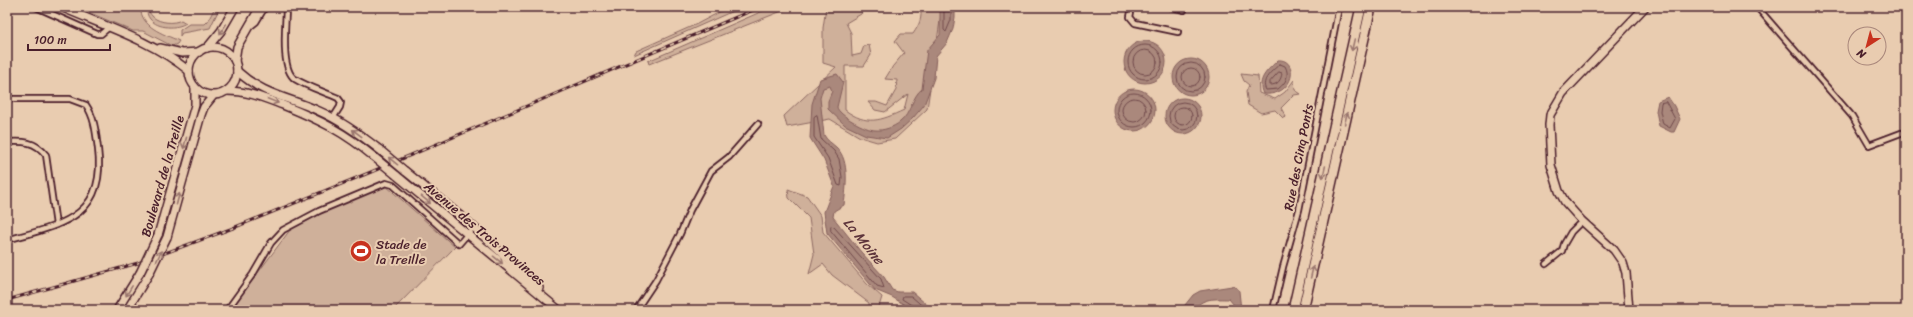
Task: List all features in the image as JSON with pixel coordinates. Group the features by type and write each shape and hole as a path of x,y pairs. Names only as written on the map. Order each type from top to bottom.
{"highway":[{"path":"1293,310 1361,7"},
{"path":"1303,310 1371,7"}],"main road":[{"path":"61,7 148,45 178,62 189,71"},
{"path":"207,48 221,31 235,7"},
{"path":"198,52 190,65 189,71 195,88 203,93 213,96 227,91 233,84 237,71 235,61 237,47 260,7"},
{"path":"1630,310 1623,263 1614,250 1582,221 1565,202 1555,179 1549,146 1550,116 1563,92 1644,7"},
{"path":"148,45 182,53 198,52 207,48 215,47 223,49 230,54 235,61"},
{"path":"237,71 263,90 333,118"},
{"name":"Boulevard de la Treille","path":"117,310 140,272 158,235 195,105 195,88"},
{"name":"Avenue des Trois Provinces","path":"227,91 243,91 255,94 339,130 560,310"},
{"name":"Boulevard de la Treille","path":"127,310 149,274 167,237 201,115 204,107 213,96"},
{"name":"Avenue des Trois Provinces","path":"333,118 352,129 380,150 469,223 560,310"}],"street":[{"path":"36,7 97,34 101,34 108,28"},
{"path":"248,29 256,22 265,7"},
{"path":"286,7 286,62 290,73 295,79 338,98 341,102 340,107 333,118"},
{"path":"1132,7 1130,17 1135,23 1178,32"},
{"path":"1172,7 1184,10"},
{"name":"Rue des Cinq Ponts","path":"1273,310 1299,210 1339,7"},
{"path":"1757,7 1852,116 1870,145 1901,133"},
{"path":"7,99 70,99 86,105 92,114 99,160 98,184 90,200 81,212 56,225 7,240"},
{"path":"636,310 670,254 711,171 730,157 758,124"},
{"path":"7,142 29,142 39,147 46,155 56,225"},
{"path":"227,310 272,242 283,230 319,211 386,183 393,185 458,244 468,235 471,230 469,223"},
{"path":"1546,264 1562,251 1570,232 1582,221"}],"shaded area":[{"path":"76,7 140,7 145,20 149,25 179,41 177,44 172,46 143,31 133,31"},
{"path":"146,7 153,17 159,21 171,22 181,20 186,23 173,27 158,25 149,18"},
{"path":"215,7 220,7 210,28 182,33 180,36 180,30 189,24 205,24"},
{"path":"729,7 742,7 634,55 636,51 697,24"},
{"path":"772,7 792,7 649,64 648,61"},
{"path":"826,7 865,7 861,14 846,23 851,33 852,56 861,54 864,46 869,45 871,55 864,66 845,66 845,110 860,118 874,120 888,117 904,110 908,94 885,112 875,110 868,102 876,102 887,106 896,90 897,80 885,79 893,66 904,53 895,41 901,34 913,34 920,21 920,7 942,7 927,109 895,139 877,142 860,137 830,119 787,127 784,116 836,67 823,63 823,28"},
{"path":"1241,74 1258,76 1259,93 1275,99 1285,92 1294,80 1295,90 1301,94 1294,95 1281,108 1286,117 1283,118 1275,110 1261,113 1248,105 1246,92 1249,85 1244,81"},
{"name":"Stade de la Treille","path":"385,185 455,247 393,310 230,310 290,230 326,211"},
{"path":"788,189 807,196 821,216 823,232 867,284 882,297 878,310 869,310 869,303 832,275 823,264 809,274 814,254 809,218 789,198"}],"water":[{"path":"940,7 955,7 953,29 947,43 936,56 934,78 924,105 901,129 887,138 866,135 845,125 828,109 828,101 832,91 830,86 823,88 820,98 824,135 841,153 844,160 846,175 844,205 834,211 833,217 861,252 884,277 892,290 898,292 912,292 933,310 913,310 892,297 875,290 827,233 824,212 834,186 824,160 810,138 812,104 820,79 837,74 843,82 837,107 842,114 865,128 881,130 895,126 904,119 916,96 922,89 927,50 940,35"},
{"path":"1145,41 1160,47 1166,62 1160,77 1145,83 1130,77 1124,62 1130,47"},
{"path":"1195,59 1204,64 1208,70 1208,84 1204,90 1195,95 1187,95 1178,90 1174,84 1173,73 1178,64 1184,60"},
{"path":"1278,60 1285,61 1289,65 1291,77 1288,84 1282,90 1274,93 1263,94 1261,89 1262,79 1267,71"},
{"path":"1134,89 1149,95 1155,110 1149,125 1134,131 1119,125 1113,110 1119,95"},
{"path":"1668,97 1680,119 1674,132 1659,126 1656,111 1658,101"},
{"path":"1183,98 1196,103 1201,116 1196,129 1183,134 1170,129 1165,116 1170,103"},
{"path":"1232,286 1237,288 1239,291 1241,310 1234,310 1234,305 1229,299 1219,299 1205,301 1194,310 1181,310 1193,295 1200,291"}],"railway":[{"path":"7,300 138,263 233,228 371,172 760,7"}],"place":[{"name":"Stade de la Treille","path":"361,251"}],"water label":[{"name":"La Moine","path":"864,241"}]}
